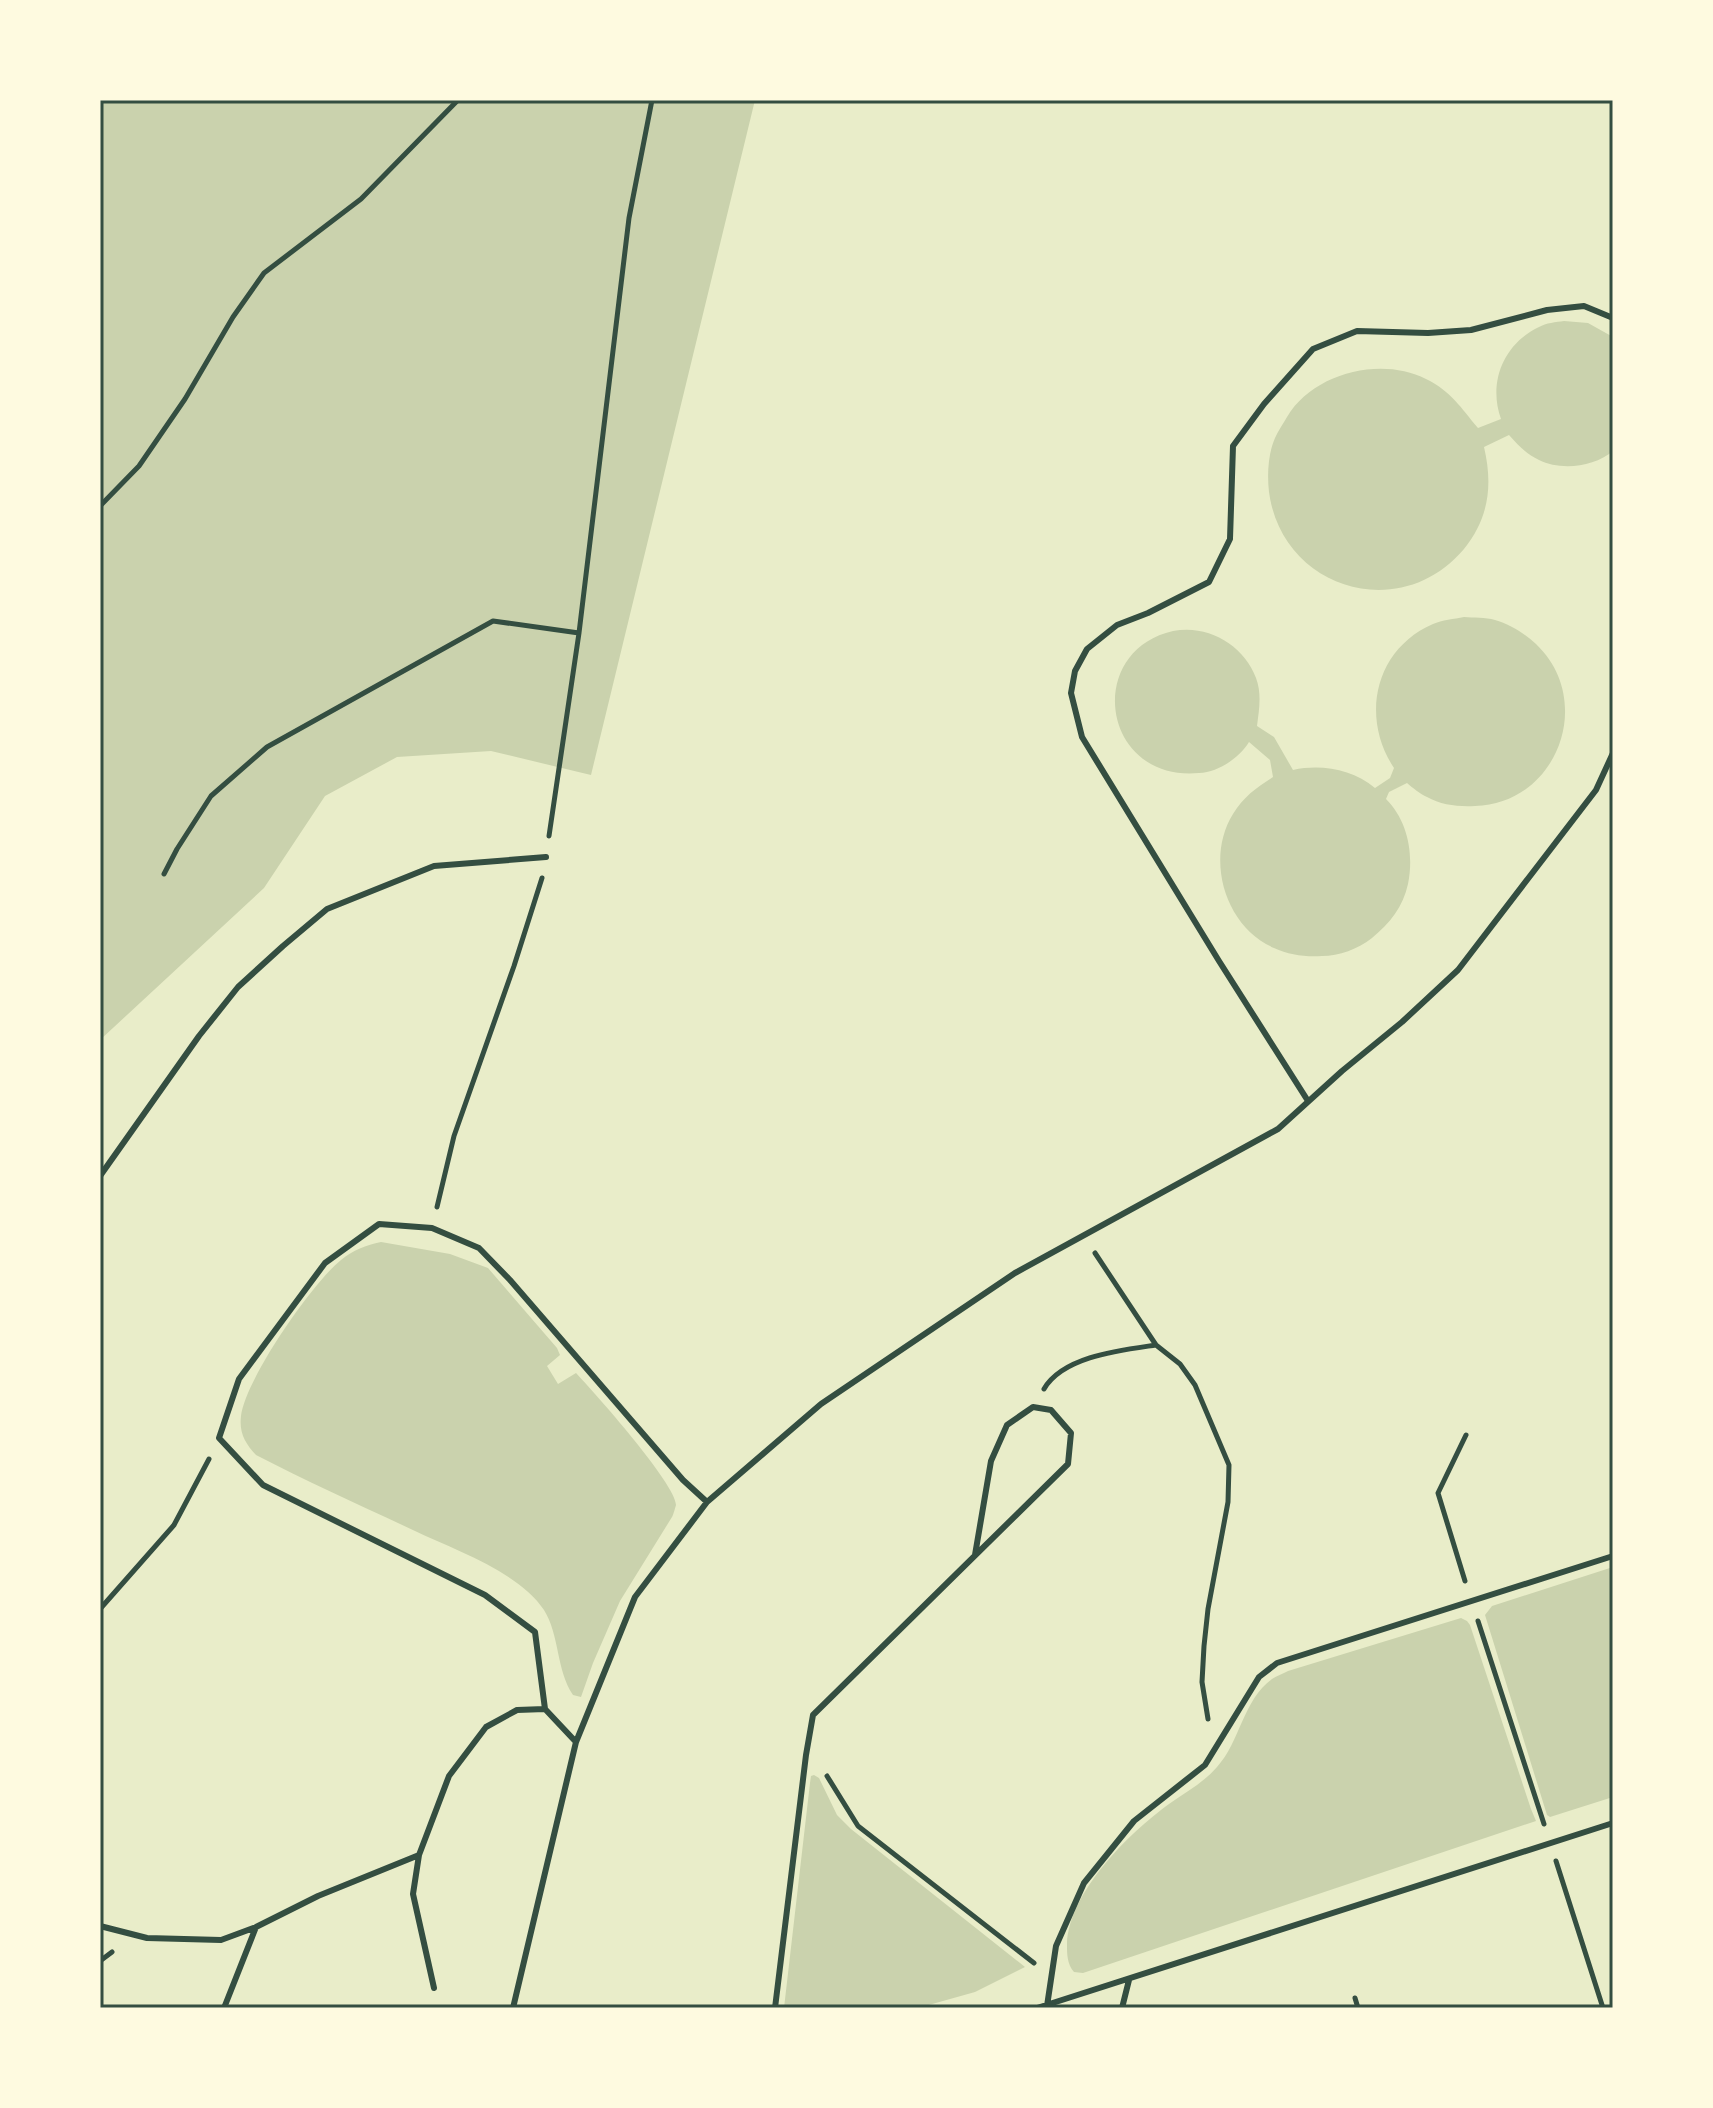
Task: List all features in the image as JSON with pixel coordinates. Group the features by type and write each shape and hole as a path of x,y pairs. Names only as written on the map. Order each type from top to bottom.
{"lane":[{"path":"1308,1101 1082,737 1071,693 1075,671 1087,649 1117,625 1209,582 1230,539 1233,446 1264,404 1313,349 1357,331 1428,333 1471,330 1547,310 1584,306 1613,318"},
{"path":"513,2008 576,1742 635,1597 707,1502 821,1404 1015,1273 1278,1129 1458,970 1596,790 1613,753"},
{"path":"100,1176 199,1036 238,987 327,909 434,866 546,857"},
{"path":"576,1742 545,1709 535,1632 485,1595 263,1485 219,1438 239,1379 325,1263 379,1224 432,1228 479,1248 683,1480 707,1502"},
{"path":"775,2008 813,1715 1068,1464 1071,1433 1051,1410 1033,1407 1007,1425 991,1461 975,1555"},
{"path":"1047,2006 1056,1946 1084,1883 1134,1821 1205,1765 1259,1677 1277,1663 1613,1556"},
{"path":"434,1988 413,1894 419,1855 449,1776 486,1727 517,1710 545,1709"},
{"path":"1037,2008 1613,1823"},
{"path":"100,1926 147,1938 221,1940 419,1855"},
{"path":"224,2008 256,1927"},
{"path":"1122,2008 1129,1980"}],"path":[{"path":"100,506 139,466 264,273 361,199 458,100"},
{"path":"432,1228 454,1136 538,893 546,857 579,633 629,218 652,100"},
{"path":"164,874 211,796 267,747 493,621 579,633"},
{"path":"1104,1268 1156,1345 1180,1364 1195,1385 1229,1465 1228,1502 1208,1609 1202,1682 1214,1751"},
{"path":"1033,1407 1047,1383 1063,1368 1098,1356 1156,1345"},
{"path":"1466,1435 1438,1493 1603,2008"},
{"path":"100,1609 174,1525 219,1438"},
{"path":"806,1755 825,1773 858,1826 1030,1960"},
{"path":"1355,1998 1358,2008"}],"green space":[{"path":"100,100 755,100 591,775 491,751 397,757 325,796 264,888 100,1040"},
{"path":"1564,321 1588,323 1613,337 1613,451 1597,461 1567,466 1534,458 1509,435 1484,447 1488,488 1479,525 1464,549 1438,572 1408,586 1378,590 1347,585 1320,573 1296,553 1278,525 1269,492 1268,472 1275,438 1287,417 1313,389 1349,373 1369,369 1408,372 1442,389 1478,428 1501,419 1496,392 1498,379 1516,343 1542,326"},
{"path":"1464,617 1491,619 1512,627 1536,644 1554,667 1563,693 1565,720 1559,746 1546,769 1528,788 1504,801 1475,806 1438,802 1407,783 1389,792 1386,799 1400,817 1408,838 1410,861 1403,900 1385,926 1361,945 1328,956 1291,954 1257,938 1243,925 1232,908 1221,871 1221,851 1225,832 1237,808 1273,777 1270,760 1249,742 1228,763 1199,773 1166,770 1141,757 1124,737 1116,713 1116,687 1126,663 1145,643 1173,631 1199,631 1223,640 1234,647 1250,666 1259,690 1257,726 1274,737 1293,770 1314,768 1346,772 1375,788 1390,778 1394,768 1378,728 1376,707 1386,667 1413,635 1437,623"},
{"path":"381,1242 450,1254 488,1268 557,1348 560,1355 547,1366 558,1384 576,1373 633,1438 672,1494 676,1505 672,1516 620,1601 581,1697 573,1695 568,1685 544,1610 519,1584 467,1554 256,1455 244,1437 241,1416 245,1400 267,1357 298,1310 341,1260 360,1248"},
{"path":"1613,1567 1613,1797 1550,1817 1485,1615 1492,1606"},
{"path":"1461,1618 1470,1625 1536,1821 1083,1973 1074,1972 1067,1955 1070,1924 1090,1884 1136,1831 1217,1767 1262,1688 1288,1671"},
{"path":"814,1775 819,1778 837,1815 851,1829 1025,1967 975,1992 918,2008 784,2008 810,1783"}]}
